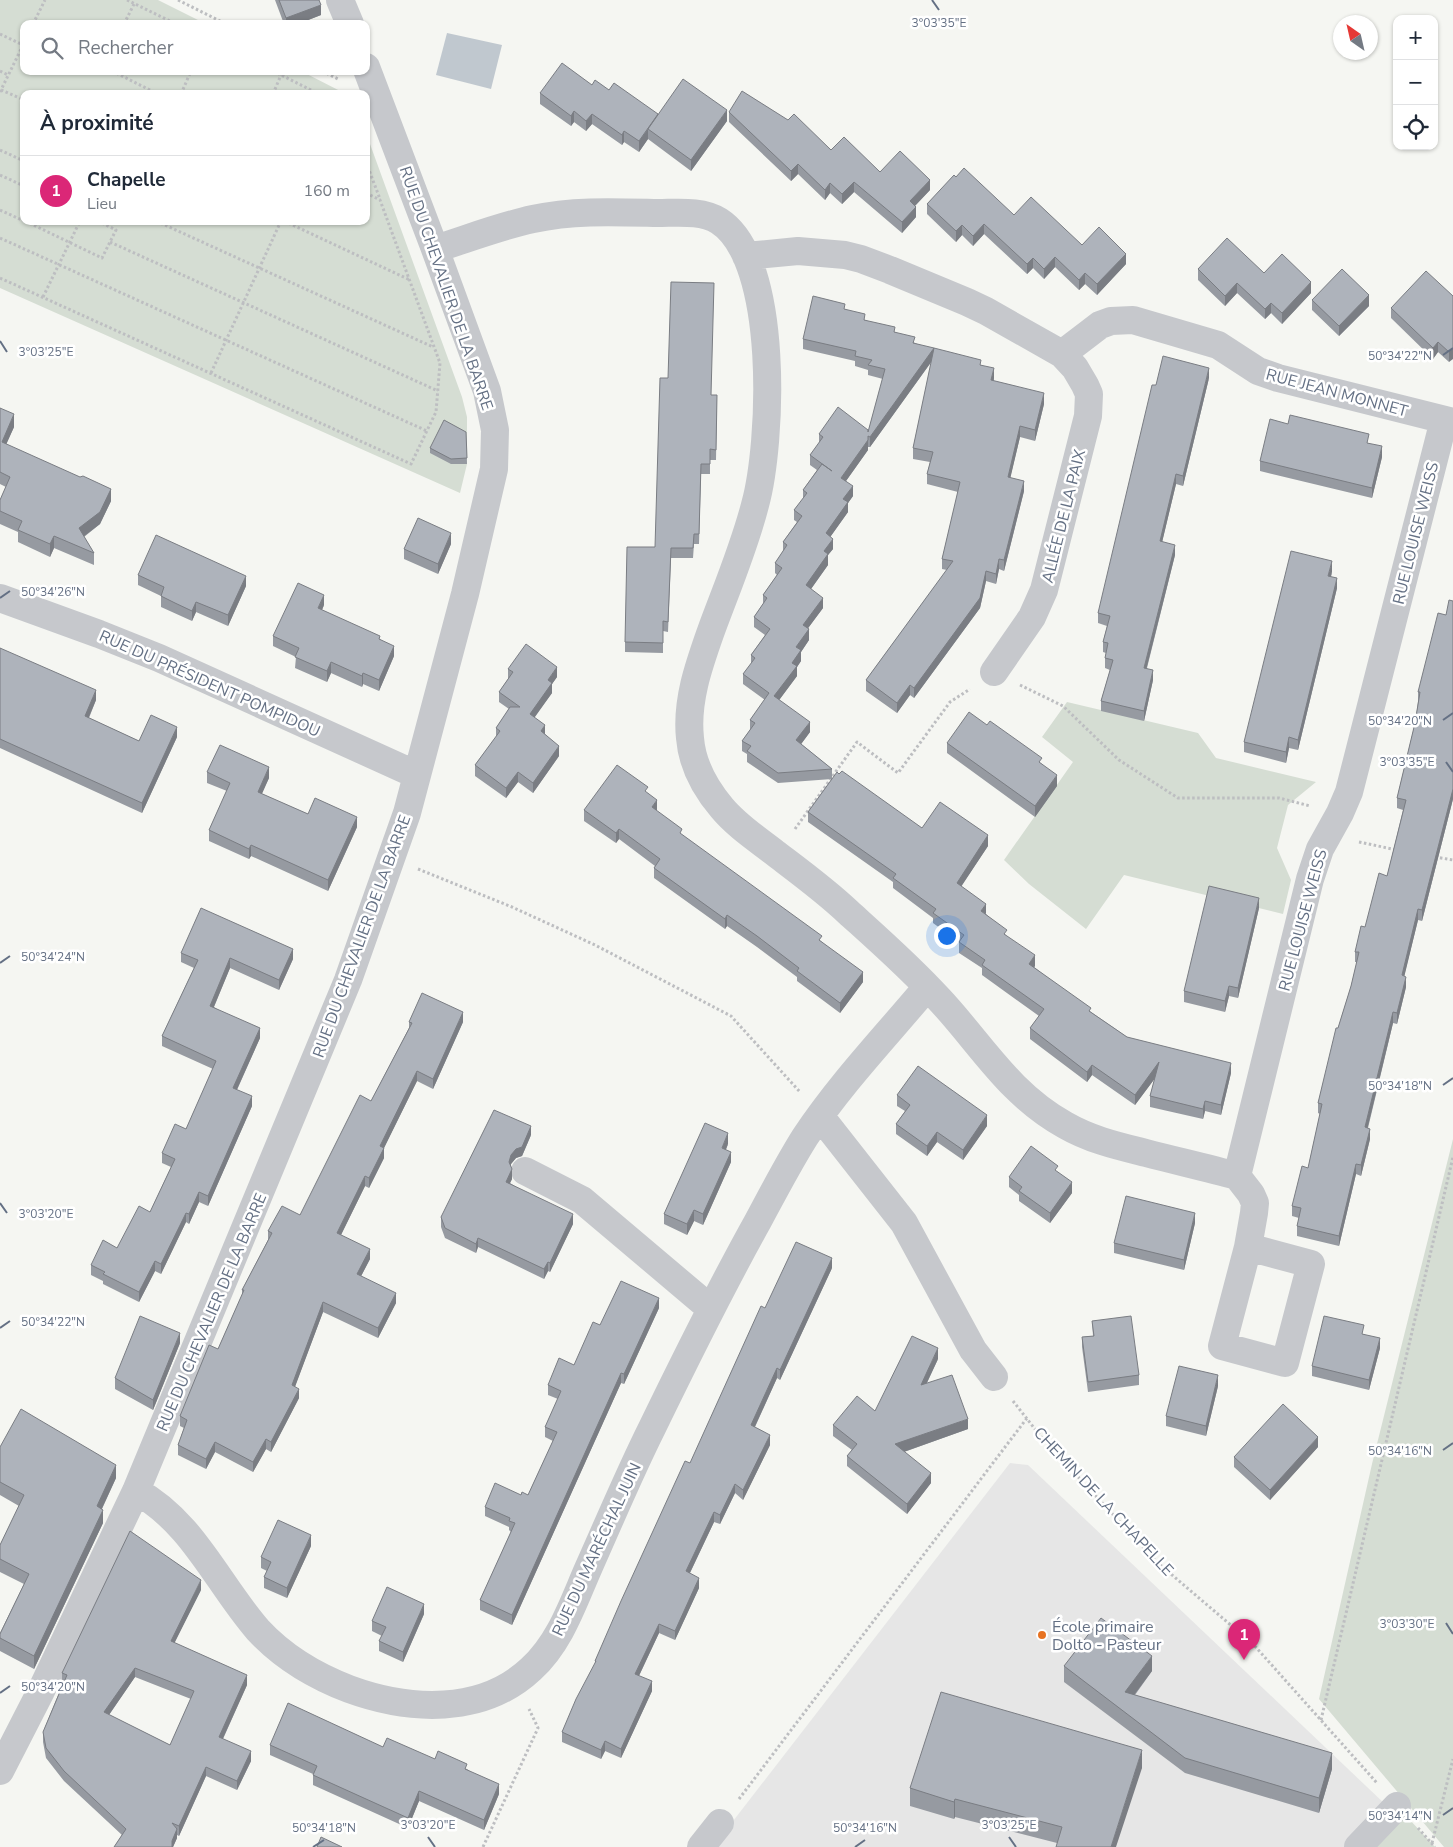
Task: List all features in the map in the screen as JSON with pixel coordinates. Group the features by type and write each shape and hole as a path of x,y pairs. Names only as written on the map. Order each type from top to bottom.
{"street":[{"path":"340,0 348,20"},
{"name":"RUE DU CHEVALIER DE LA BARRE","path":"0,1771 41,1691 136,1491 332,1020 408,813 465,594 494,469 495,430 486,391 369,75"},
{"path":"435,249 534,219 588,212 690,214 713,218 728,228 746,256 758,297 766,343 768,390 764,459 755,506 697,674 691,707 689,736 696,766 710,793 734,821 831,896 927,987 1011,1085 1040,1109 1065,1125 1098,1140 1238,1176 1255,1203 1248,1247"},
{"path":"746,256 798,251 831,253 861,259 974,305 1062,354"},
{"name":"RUE JEAN MONNET","path":"1062,354 1100,325 1111,321 1133,320 1210,342 1258,370 1278,378 1448,421"},
{"name":"ALLÉE DE LA PAIX","path":"994,672 1032,617 1044,590 1088,416 1089,394 1075,368 1062,354"},
{"name":"RUE LOUISE WEISS","path":"1238,1176 1310,879 1320,849 1349,792 1448,421"},
{"name":"RUE DU PRÉSIDENT POMPIDOU","path":"0,598 152,655 417,775"},
{"name":"RUE DU MARÉCHAL JUIN","path":"136,1491 160,1506 193,1539 245,1614 267,1639 286,1656 330,1681 350,1690 388,1700 423,1705 442,1705 473,1701 487,1696 517,1680 540,1660 563,1625 636,1461 711,1309 785,1171 820,1116 927,987"},
{"path":"820,1116 904,1223 973,1350 994,1376"},
{"path":"525,1171 569,1192 596,1210 711,1309"},
{"path":"1358,1847 1397,1806"},
{"path":"702,1847 720,1824"}],"path":[{"path":"35,20 46,0"},
{"path":"127,0 168,20"},
{"path":"178,0 218,20"},
{"path":"126,20 134,4"},
{"path":"0,34 20,43"},
{"path":"20,50 0,91 20,98"},
{"path":"0,71 8,75"},
{"path":"120,75 150,90"},
{"path":"183,90 190,75"},
{"path":"275,90 281,75 311,90"},
{"path":"0,150 20,159"},
{"path":"0,278 411,464 436,412 440,363 370,173"},
{"path":"0,175 20,184"},
{"path":"370,195 380,200"},
{"path":"0,210 20,219"},
{"path":"33,225 102,258 116,230 106,225"},
{"path":"43,297 78,225"},
{"path":"165,225 434,348"},
{"path":"212,374 281,225"},
{"path":"292,225 410,280"},
{"path":"0,238 427,431"},
{"path":"110,242 438,391"},
{"path":"777,854 857,742 898,773 950,702 994,672 1063,706 1119,760 1178,798 1279,798 1333,825 1404,851"},
{"path":"1434,856 1453,860"},
{"path":"392,859 512,907 587,941 731,1016 820,1116"},
{"path":"1321,1720 1453,1157"},
{"name":"CHEMIN DE LA CHAPELLE","path":"994,1376 1042,1438 1158,1563 1253,1644 1435,1847"},
{"path":"720,1824 1027,1418"},
{"path":"483,1847 538,1728 517,1680"},
{"path":"1432,1843 1453,1759"}],"shaded area":[{"path":"0,0 158,0 198,20 20,20 20,75 309,75 338,90 20,90 20,225 370,225 370,144 462,397 467,417 467,464 460,493 0,288"},
{"path":"447,33 502,45 491,89 436,75"},
{"path":"1067,702 1198,733 1216,758 1316,782 1288,805 1277,848 1291,880 1283,914 1124,875 1086,929 1029,884 1004,860 1073,762 1042,737"},
{"path":"1453,1139 1453,1847 1444,1847 1319,1699 1372,1464"},
{"name":"École primaire Dolto - Pasteur","path":"1010,1463 1028,1465 1386,1805 1347,1847 713,1847"},
{"path":"1397,1806 1435,1847 1358,1847"}],"building":[{"path":"279,0 319,0 321,5 286,18"},
{"path":"562,63 592,85 595,80 609,90 614,83 658,114 639,141 624,131 622,135 592,114 586,121 574,111 571,116 540,93"},
{"path":"683,79 727,110 691,160 648,129"},
{"path":"742,91 788,120 794,114 831,150 844,137 880,172 900,151 930,180 910,201 916,207 902,222 854,182 842,194 830,183 825,190 798,164 791,171 729,112"},
{"path":"964,168 1014,215 1031,197 1082,245 1099,227 1126,254 1097,284 1085,273 1079,280 1055,257 1044,269 1033,258 1027,264 984,224 973,236 962,225 956,231 927,204 954,175 956,177"},
{"path":"1227,238 1264,273 1282,254 1311,282 1282,313 1271,303 1265,309 1237,283 1225,296 1198,269"},
{"path":"1342,269 1369,295 1339,326 1312,300"},
{"path":"1426,271 1453,296 1453,348 1449,352 1438,342 1433,348 1391,308"},
{"path":"671,282 714,283 711,395 717,395 716,450 710,449 710,464 701,464 699,534 694,534 693,548 671,548 668,622 663,621 663,643 625,642 627,547 655,547 660,378 668,378"},
{"path":"813,296 845,304 844,309 865,314 864,320 895,327 894,332 915,337 913,343 934,348 870,437 868,436 868,440 841,478 853,486 843,499 848,502 826,533 833,539 824,551 828,554 806,585 823,598 803,625 809,629 796,647 801,650 792,663 797,666 774,696 810,722 796,740 832,769 778,773 747,751 751,746 742,741 755,723 750,720 769,693 743,674 755,658 751,655 770,629 754,617 767,598 763,595 782,568 775,563 787,545 783,542 802,516 794,510 807,493 803,490 822,464 832,471 810,455 823,437 819,434 838,407 868,430 868,432 885,369 868,365 872,360 855,356 856,351 803,339"},
{"path":"934,348 981,360 980,365 994,368 991,380 1044,393 1035,430 1020,426 1008,477 1024,481 1004,560 999,559 996,574 986,571 980,598 914,688 910,685 897,703 866,680 953,561 942,559 960,482 927,474 933,452 913,448"},
{"path":"1163,356 1209,368 1183,476 1176,474 1160,541 1175,545 1144,668 1153,670 1144,711 1101,701 1113,660 1105,658 1108,643 1103,642 1110,616 1098,613 1152,385 1156,385"},
{"path":"0,408 14,414 2,442 111,489 100,512 79,528 94,553 54,536 50,544 18,530 22,521 0,511 0,500 10,477 0,472"},
{"path":"1290,415 1369,434 1367,443 1382,446 1372,488 1260,461 1270,419 1288,424"},
{"path":"444,420 466,432 467,458 451,459 430,448"},
{"path":"418,518 451,533 438,564 404,549"},
{"path":"156,535 246,576 228,615 196,602 192,611 161,596 164,587 138,575"},
{"path":"1291,551 1332,561 1328,576 1337,578 1298,740 1289,737 1286,752 1244,742"},
{"path":"298,583 324,595 318,608 380,636 379,639 394,646 379,680 363,673 362,676 331,662 327,671 295,657 299,648 273,636"},
{"path":"1449,600 1453,601 1453,789 1422,910 1418,909 1402,975 1406,977 1397,1013 1393,1012 1365,1127 1370,1129 1361,1165 1356,1164 1339,1236 1297,1226 1301,1208 1292,1206 1302,1166 1308,1168 1322,1104 1318,1103 1336,1028 1338,1028 1351,986 1359,952 1355,952 1361,926 1365,927 1379,873 1387,876 1406,800 1397,798 1415,723 1420,692 1418,692 1438,613 1446,615"},
{"path":"526,644 557,667 548,680 552,683 530,714 545,725 541,731 559,746 533,783 518,772 506,788 475,765 500,731 496,728 510,707 520,707 499,692 513,672 508,669"},
{"path":"0,648 96,690 85,716 139,741 151,715 177,727 142,803 0,739"},
{"path":"969,712 987,725 990,721 1042,758 1039,762 1057,775 1035,806 947,743"},
{"path":"220,745 269,767 258,792 308,814 315,798 357,817 328,880 251,845 249,849 209,830 230,783 207,772"},
{"path":"617,765 648,787 645,791 657,800 652,807 682,829 680,833 822,936 819,940 863,972 840,1003 797,971 799,968 757,936 727,915 725,919 654,868 660,859 619,829 616,833 584,810"},
{"path":"842,771 922,828 940,802 988,835 957,883 986,904 981,911 1007,930 1004,934 1035,955 1029,964 1091,1008 1089,1011 1127,1037 1231,1063 1221,1105 1205,1101 1203,1109 1150,1096 1159,1062 1135,1095 1092,1065 1087,1072 1030,1028 1044,1009 982,965 985,960 959,942 964,935 933,913 936,909 893,878 896,874 808,812 837,772 839,774"},
{"path":"1209,886 1259,898 1238,988 1229,986 1225,1001 1184,991"},
{"path":"201,908 293,949 279,980 230,958 210,1006 260,1028 233,1088 252,1096 208,1196 199,1192 189,1214 186,1213 161,1264 155,1261 139,1292 103,1274 105,1272 91,1265 103,1240 117,1248 139,1206 150,1212 175,1159 162,1153 175,1124 186,1129 216,1061 162,1036 198,960 181,953"},
{"path":"422,993 463,1012 433,1079 417,1071 380,1146 384,1148 369,1178 365,1176 337,1233 370,1249 357,1274 396,1293 378,1328 323,1302 292,1385 299,1389 271,1442 266,1439 253,1462 215,1442 206,1459 178,1445 187,1420 180,1416 209,1345 218,1349 244,1290 242,1290 272,1233 268,1231 282,1206 300,1215 360,1095 371,1101 412,1023 409,1022"},
{"path":"918,1066 987,1115 963,1150 937,1132 927,1146 896,1124 910,1105 897,1095"},
{"path":"494,1110 531,1126 522,1147 516,1149 511,1155 509,1162 512,1169 506,1182 573,1214 550,1263 548,1262 544,1269 478,1238 476,1244 445,1228 441,1217"},
{"path":"705,1123 728,1133 722,1148 731,1152 703,1214 694,1210 687,1224 664,1214"},
{"path":"1031,1146 1058,1166 1055,1170 1072,1182 1050,1213 1019,1191 1022,1187 1009,1177"},
{"path":"1126,1196 1195,1213 1184,1260 1114,1243"},
{"path":"796,1242 832,1258 780,1370 777,1368 751,1425 770,1435 743,1490 735,1484 720,1515 714,1512 686,1571 699,1578 675,1631 659,1624 635,1674 652,1681 621,1749 605,1741 601,1750 562,1732 576,1699 596,1661 621,1601 685,1461 690,1463 761,1306 765,1308"},
{"path":"621,1281 659,1298 624,1374 621,1373 512,1615 480,1600 515,1523 509,1521 510,1518 485,1507 495,1483 521,1495 522,1492 528,1495 557,1432 545,1427 561,1391 548,1385 559,1358 574,1365 593,1322 600,1325"},
{"path":"140,1316 180,1333 153,1400 115,1378"},
{"path":"1131,1316 1139,1375 1088,1382 1082,1337 1094,1336 1092,1321"},
{"path":"1324,1316 1364,1325 1362,1334 1380,1338 1369,1380 1312,1366"},
{"path":"912,1336 938,1348 921,1385 952,1375 968,1419 895,1444 931,1473 907,1504 847,1456 857,1444 833,1425 857,1396 875,1411"},
{"path":"1179,1366 1218,1375 1206,1426 1166,1416"},
{"path":"1283,1404 1318,1437 1270,1490 1234,1457"},
{"path":"21,1409 116,1465 97,1506 103,1510 34,1656 0,1638 0,1634 29,1574 0,1559 0,1545 24,1495 0,1482 0,1447"},
{"path":"278,1520 311,1535 287,1588 264,1577 271,1562 261,1557"},
{"path":"130,1531 201,1580 171,1641 247,1675 219,1737 251,1751 237,1781 206,1767 179,1826 172,1823 177,1829 172,1841 172,1847 114,1847 126,1829 64,1771 46,1748 43,1732 67,1675 62,1673","holes":["135,1668 194,1691 170,1745 104,1712"]},
{"path":"387,1587 424,1604 403,1652 379,1641 386,1627 372,1621"},
{"path":"1101,1618 1152,1656 1125,1692 1332,1753 1319,1798 1185,1758 1064,1666"},
{"path":"941,1692 1142,1750 1111,1847 1056,1847 1062,1827 955,1799 954,1802 910,1788"},
{"path":"288,1703 383,1747 387,1738 435,1759 438,1751 467,1764 465,1769 499,1784 484,1820 419,1791 408,1818 313,1775 317,1766 270,1745"},
{"path":"321,1837 342,1847 317,1847"}],"place":[{"name":"École primaire Dolto - Pasteur","path":"1042,1635"},
{"name":"Chapelle","path":"1244,1660"}]}
